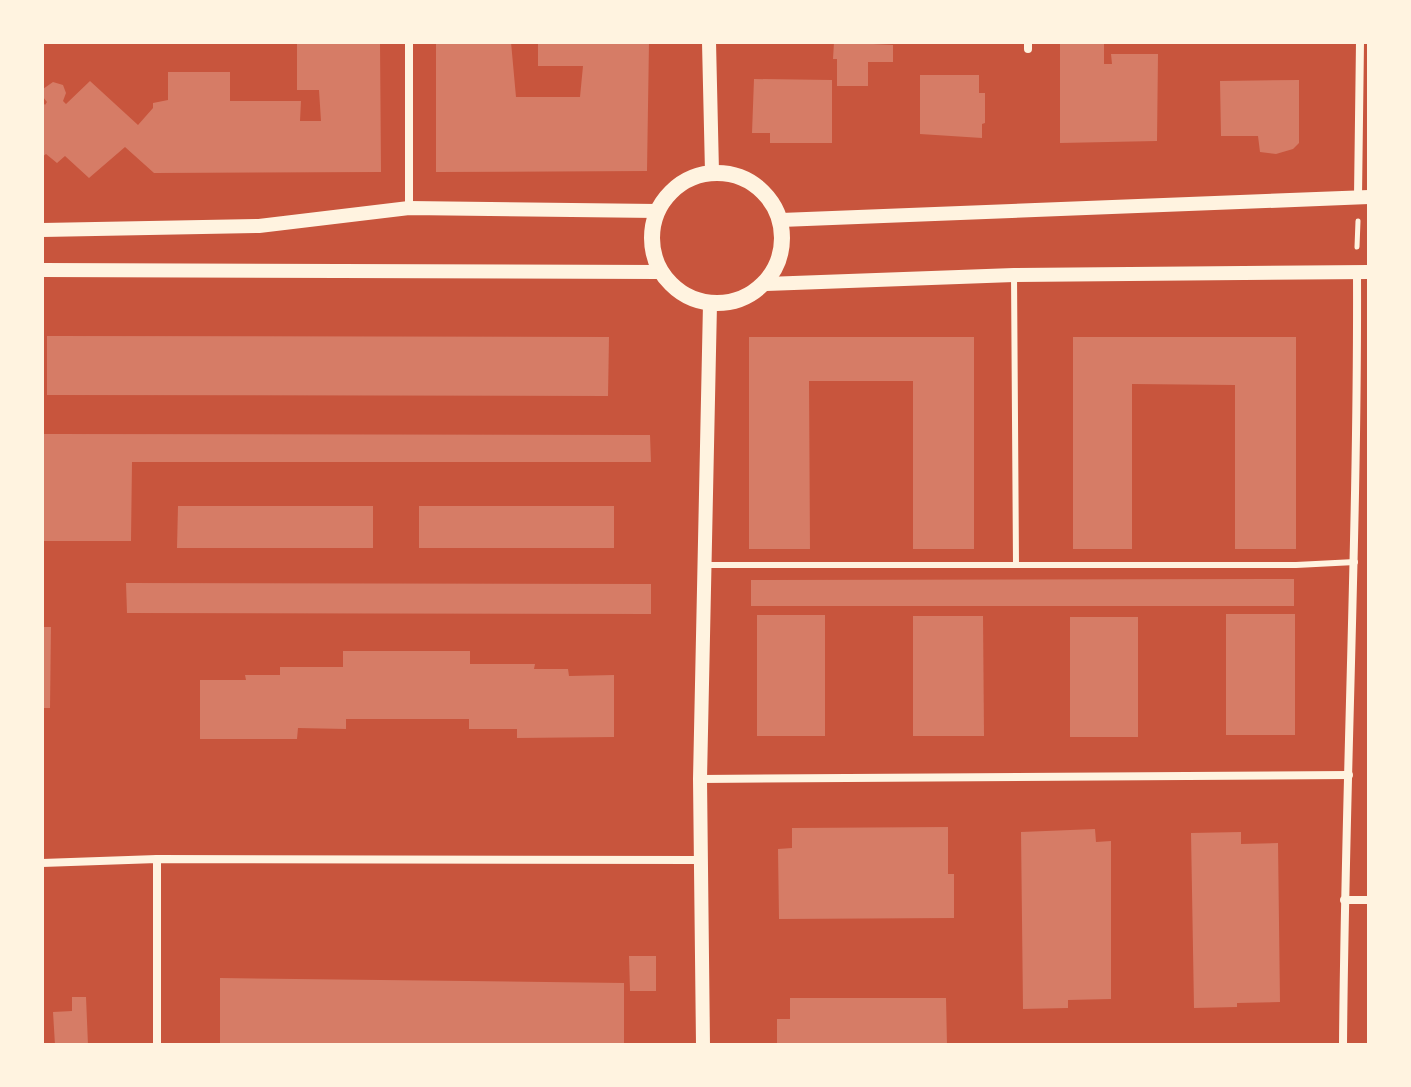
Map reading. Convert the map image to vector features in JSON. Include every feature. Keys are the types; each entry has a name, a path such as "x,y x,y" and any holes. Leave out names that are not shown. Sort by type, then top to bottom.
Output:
{"main road":[{"path":"712,172 742,177 767,194 781,220 782,254 766,284 740,301 710,304 681,293 660,272 653,252 652,232 657,211 668,194 684,182 712,172"}],"street":[{"path":"409,42 409,208"},
{"path":"709,42 712,172"},
{"path":"781,220 1364,196 1360,42"},
{"path":"42,230 259,226 409,208 657,211"},
{"path":"42,270 660,272"},
{"path":"766,284 1014,275 1363,272 1344,900 1343,1045"},
{"path":"703,1045 700,779 710,304"},
{"path":"700,779 1349,775"},
{"path":"42,863 157,859 700,860"},
{"path":"157,859 157,1045"},
{"path":"1344,900 1369,900"}],"lane":[{"path":"1014,275 1016,564"},
{"path":"705,565 1296,565 1355,562"}],"path":[{"path":"1363,272 1364,196"}],"building":[{"path":"297,42 380,42 381,172 154,173 125,147 89,178 65,156 57,163 46,154 42,157 42,101 45,105 47,102 43,89 53,82 63,85 66,93 63,101 66,104 90,81 138,125 153,108 153,103 168,100 168,72 230,72 230,101 301,101 300,121 321,121 319,90 297,90"},
{"path":"436,42 511,42 516,97 580,97 583,66 538,66 538,42 649,42 647,171 436,172"},
{"path":"834,42 893,45 893,62 868,62 868,86 837,86"},
{"path":"1060,42 1104,42 1104,64 1112,64 1111,54 1158,54 1157,141 1060,143"},
{"path":"920,75 979,75 979,93 985,93 982,138 920,134"},
{"path":"754,79 832,80 832,143 770,143 770,133 752,133"},
{"path":"1299,80 1299,143 1293,149 1276,154 1260,152 1258,136 1221,136 1220,81"},
{"path":"47,336 609,337 608,396 47,395"},
{"path":"749,337 974,337 974,549 913,549 913,381 809,381 810,549 749,549"},
{"path":"1073,337 1296,337 1296,549 1235,549 1235,385 1132,384 1132,549 1073,549"},
{"path":"42,434 650,435 651,462 132,462 131,541 42,541"},
{"path":"178,506 373,506 373,548 177,548"},
{"path":"419,506 614,506 614,548 419,548"},
{"path":"1294,579 1294,606 751,606 751,580"},
{"path":"126,583 651,584 651,614 127,613"},
{"path":"1226,614 1295,614 1295,735 1226,735"},
{"path":"757,615 825,615 825,736 757,736"},
{"path":"913,616 983,616 984,736 913,736"},
{"path":"1070,617 1138,617 1138,737 1070,737"},
{"path":"42,627 51,627 50,708 42,708"},
{"path":"343,651 470,651 470,664 535,664 534,669 568,669 569,676 614,675 614,737 517,738 517,729 469,729 469,719 346,719 346,729 298,728 297,739 200,739 200,680 246,680 245,675 280,675 280,667 343,667"},
{"path":"948,827 948,874 954,874 954,918 779,919 778,849 792,848 792,828"},
{"path":"1095,829 1096,842 1111,841 1111,999 1068,1000 1068,1008 1023,1009 1021,832"},
{"path":"1241,832 1241,844 1278,843 1280,1002 1194,1008 1191,833"},
{"path":"629,956 656,956 656,991 630,991"},
{"path":"220,978 624,983 624,1045 220,1045"},
{"path":"72,997 86,997 88,1045 55,1045 53,1012 72,1011"},
{"path":"790,998 946,998 947,1045 777,1045 777,1019 790,1019"}]}
